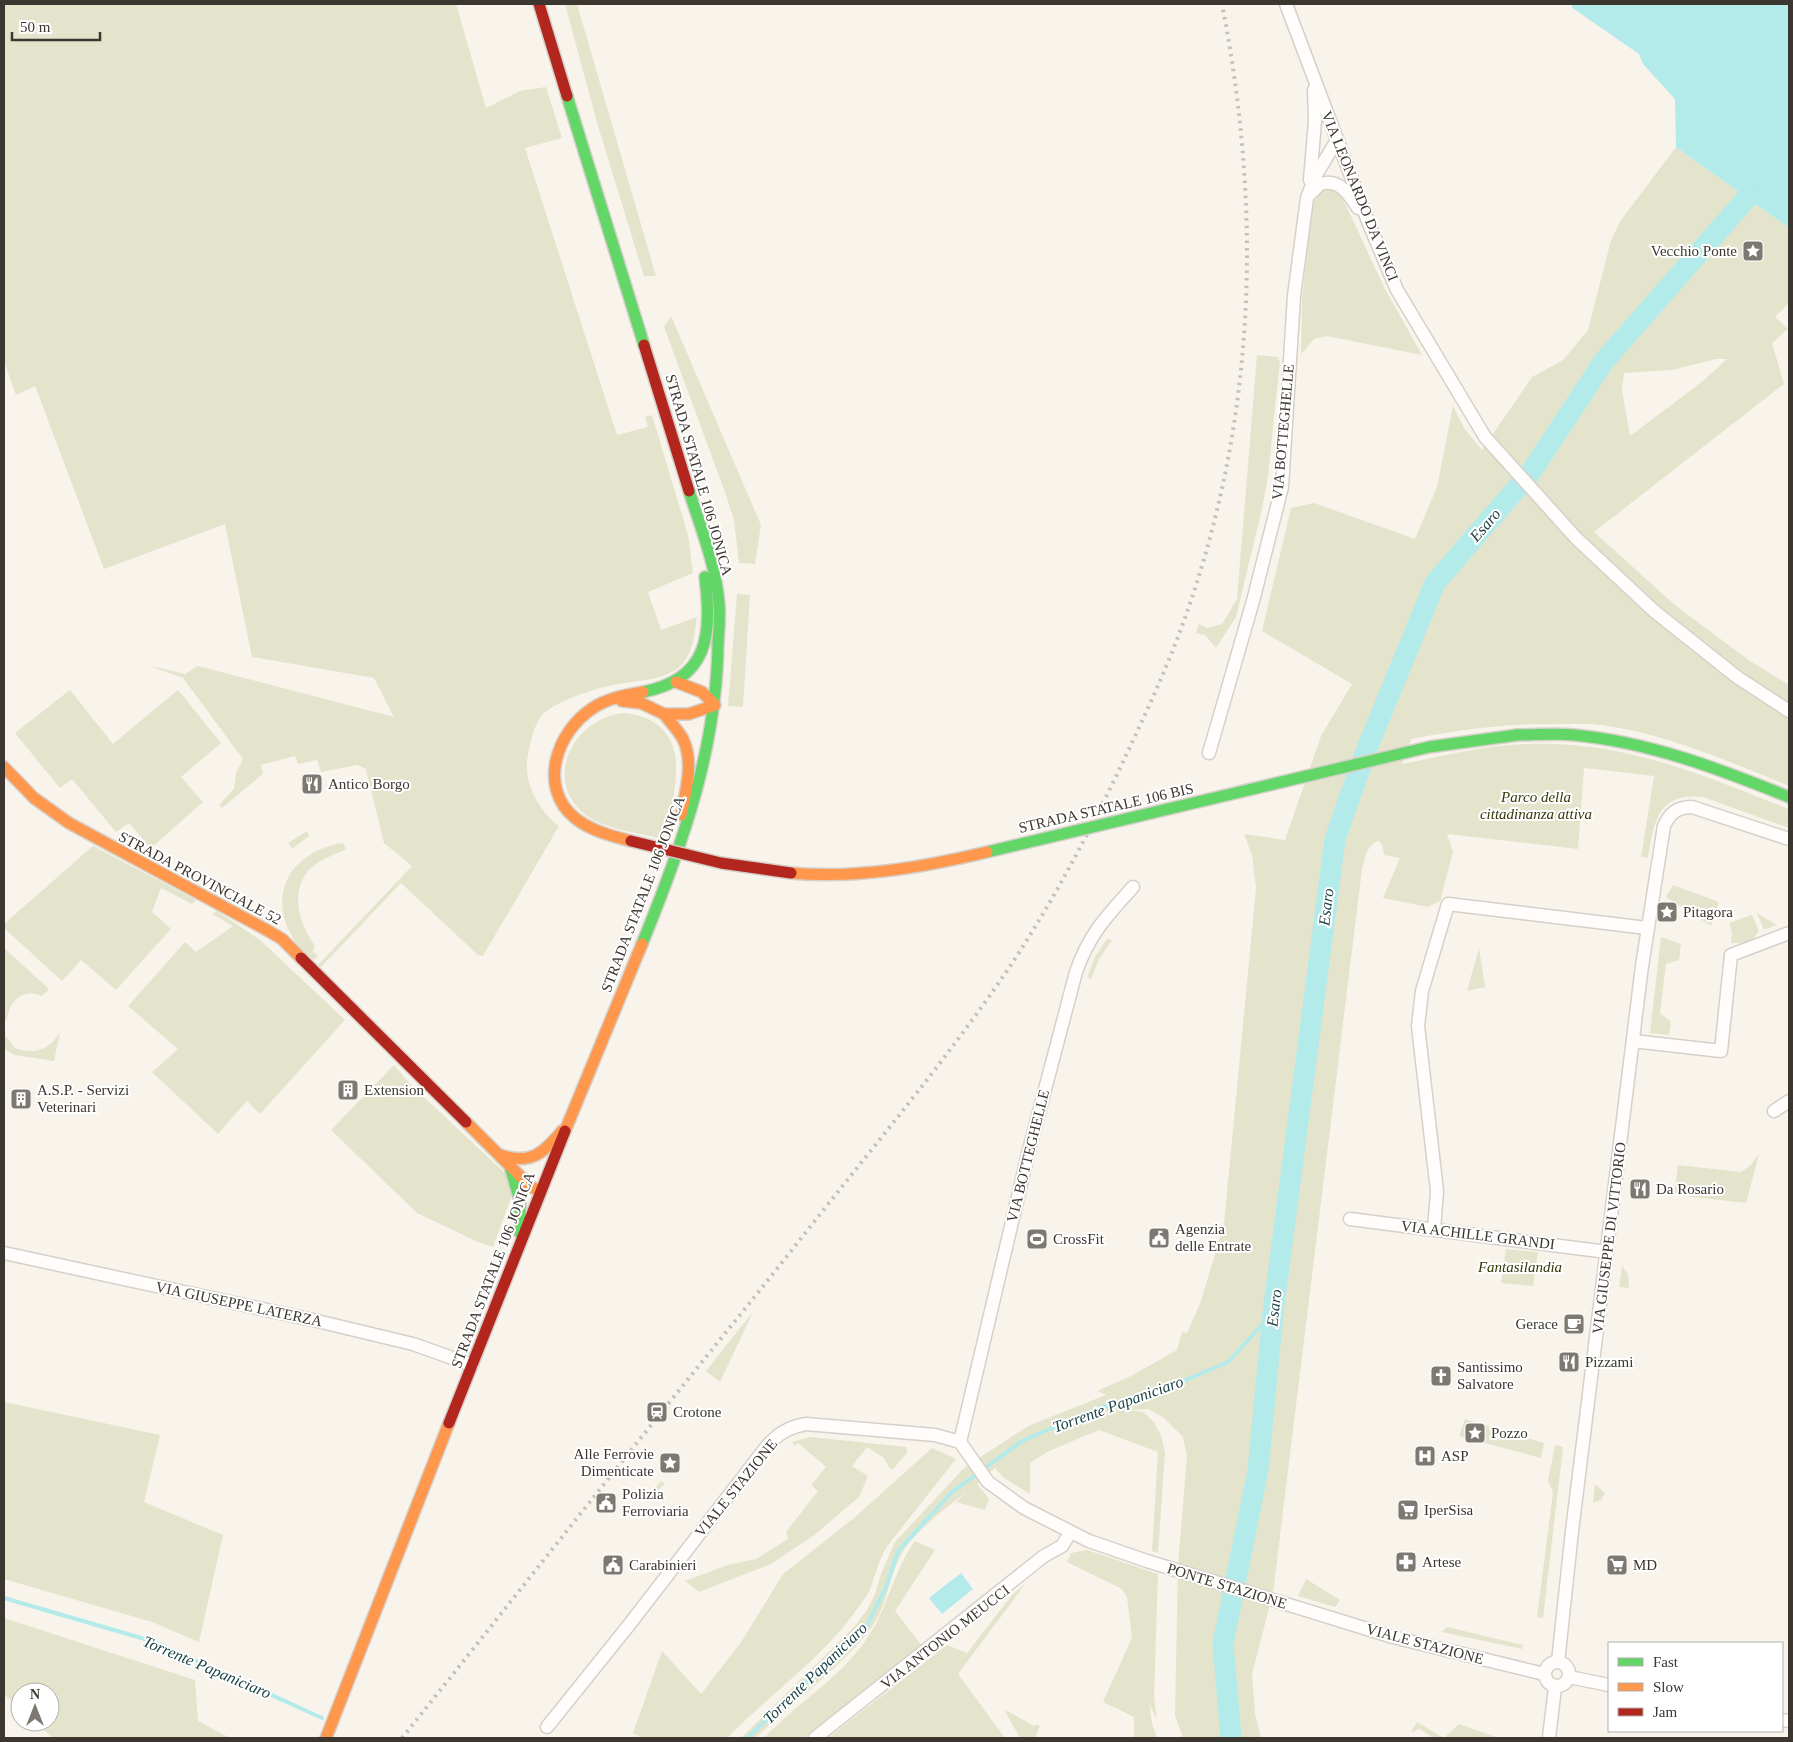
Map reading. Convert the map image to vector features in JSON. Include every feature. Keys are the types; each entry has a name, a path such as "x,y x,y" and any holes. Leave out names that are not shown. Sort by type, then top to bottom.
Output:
{"main road":[{"name":"STRADA STATALE 106 JONICA","path":"326,1738 520,1240 663,892 693,808 708,749 715,705 718,673 719,604 712,561 539,4"},
{"path":"676,682 691,670 703,647 708,625 708,597 698,518"},
{"path":"610,699 641,703 664,714 689,714 715,705 702,692 676,682"},
{"name":"STRADA STATALE 106 BIS","path":"676,682 646,693 610,699 581,715 555,753 554,768 559,797 572,816 591,830 719,862 776,872 862,874 899,870 960,858 1429,747 1517,735 1580,735 1670,752 1721,768 1789,797"},
{"path":"663,892 687,788 688,760 683,738 664,714"},
{"name":"STRADA PROVINCIALE 52","path":"4,767 47,810 92,838 247,918 282,939 500,1155"},
{"path":"500,1155 522,1161 535,1157 551,1145 570,1120"},
{"path":"500,1155 537,1174 542,1187"},
{"path":"500,1155 511,1170 519,1188 522,1218 520,1240"}],"street":[{"name":"VIA LEONARDO DA VINCI","path":"1286,4 1369,224 1398,290 1449,380 1485,437 1576,538 1654,611 1737,677 1789,711"},
{"path":"1307,198 1316,121 1310,68"},
{"name":"VIA BOTTEGHELLE","path":"1209,753 1253,601 1282,487 1294,296 1307,198 1316,175 1337,140"},
{"path":"1307,198 1320,184 1326,182 1340,185 1369,224"},
{"name":"VIA GIUSEPPE DI VITTORIO","path":"1558,1662 1572,1531 1647,928 1658,857 1668,816 1682,807 1692,807 1789,839"},
{"name":"VIA BOTTEGHELLE","path":"960,1442 1029,1150 1076,972 1084,948 1096,929 1133,887"},
{"path":"1434,1230 1436,1191 1418,1026 1422,992 1448,904 1647,928"},
{"path":"1633,1041 1721,1051 1732,955 1789,933"},
{"path":"1774,1111 1789,1101"},
{"name":"VIA ACHILLE GRANDI","path":"1350,1219 1607,1252"},
{"name":"VIA GIUSEPPE LATERZA","path":"4,1253 332,1324 414,1344 472,1365"},
{"name":"VIALE STAZIONE","path":"546,1727 629,1625 767,1446 780,1433 792,1426 806,1424 935,1435 960,1442"},
{"path":"960,1442 988,1482 1024,1508 1070,1533"},
{"name":"PONTE STAZIONE","path":"1070,1533 1147,1561 1307,1611"},
{"name":"VIA ANTONIO MEUCCI","path":"815,1738 1044,1556 1062,1546 1070,1533"},
{"name":"VIALE STAZIONE","path":"1307,1611 1437,1648 1544,1674"},
{"path":"1558,1662 1566,1666 1569,1677 1566,1683 1555,1687 1546,1681 1544,1674 1547,1666 1558,1662"},
{"path":"1569,1677 1608,1685"},
{"path":"1549,1738 1555,1687"}],"green space":[{"path":"4,4 456,4 486,108 520,91 546,87 562,138 525,148 617,435 648,427 645,417 652,415 688,535 693,573 648,592 661,630 697,617 692,647 685,660 674,671 654,678 589,691 560,703 540,717 530,744 527,772 532,790 540,806 552,821 559,826 483,956 478,955 401,883 321,967 318,965 412,866 384,843 366,769 357,765 321,772 317,760 298,764 295,756 261,765 263,774 222,808 219,805 234,789 236,773 243,759 183,678 147,665 185,674 198,666 394,717 374,678 252,657 225,524 104,569 35,386 16,395 4,361"},
{"path":"565,4 577,4 656,276 644,276 598,126"},
{"name":"Parco della cittadinanza attiva","path":"1676,147 1789,228 1789,303 1775,317 1788,329 1772,343 1784,384 1594,532 1676,606 1750,661 1789,685 1789,786 1720,758 1673,742 1626,729 1592,724 1505,726 1449,732 1411,739 1402,764 1497,746 1529,744 1598,748 1631,754 1663,763 1725,784 1789,809 1789,828 1703,797 1676,799 1660,812 1648,858 1641,857 1654,776 1584,768 1578,849 1447,834 1453,852 1440,901 1428,907 1383,898 1400,858 1384,855 1382,844 1378,841 1371,845 1362,869 1273,1593 1252,1674 1255,1714 1261,1738 1183,1738 1175,1715 1178,1565 1187,1456 1183,1437 1163,1417 1148,1409 1130,1410 1143,1412 1153,1421 1161,1435 1165,1453 1158,1553 1152,1551 1158,1452 1099,1430 1049,1451 1030,1463 1030,1494 1004,1478 995,1468 977,1484 989,1499 985,1510 956,1502 967,1492 928,1523 903,1551 876,1620 845,1658 756,1738 741,1738 853,1628 867,1610 875,1594 881,1574 895,1542 964,1468 1028,1426 1106,1395 1097,1391 1131,1376 1177,1350 1182,1332 1187,1333 1201,1301 1224,1224 1256,888 1252,855 1244,834 1285,840 1321,736 1352,684 1262,631 1291,508 1314,503 1415,539 1437,487 1453,406 1464,428 1482,450 1532,377 1563,360 1588,330 1611,240 1621,220","holes":["1716,359 1727,359 1703,381 1630,436 1622,390 1624,373 1672,370"]},
{"path":"1332,187 1341,195 1385,289 1422,355 1327,336 1314,339 1301,354 1302,300 1312,205 1323,188"},
{"path":"671,316 761,525 755,564 739,563 734,520 664,327"},
{"path":"1257,355 1278,357 1278,361 1280,360 1268,477 1236,617 1216,648 1205,635 1196,633 1199,624 1207,628 1222,624 1237,599"},
{"path":"737,594 750,595 743,707 728,706"},
{"path":"70,690 113,744 178,690 221,743 181,777 203,802 151,848 129,823 116,832 72,779 60,788 15,733"},
{"path":"625,713 648,719 663,730 672,744 676,761 676,780 663,839 598,822 580,810 569,795 565,779 566,763 571,748 593,724 608,716"},
{"path":"307,831 309,836 292,849 288,843"},
{"path":"343,843 346,849 313,866 299,888 298,898 301,919 315,946 313,952 318,955 314,960 297,944 286,924 283,892 288,878 297,865 309,855"},
{"path":"93,846 196,900 192,904 161,888 152,912 171,929 116,990 81,960 62,981 4,928 4,924"},
{"path":"1673,885 1719,902 1711,926 1666,897"},
{"path":"217,911 260,940 345,1020 260,1114 247,1101 218,1134 152,1072 178,1049 128,1006 185,942 196,952 233,926 212,914"},
{"path":"1757,913 1777,925 1764,930"},
{"path":"1752,915 1759,931 1750,943 1731,943 1732,932 1729,923"},
{"path":"1661,937 1681,944 1679,960 1666,964 1660,1013 1671,1022 1669,1035 1650,1033"},
{"path":"1107,939 1112,940 1099,959 1091,979 1087,977 1095,957"},
{"path":"4,948 49,989 42,996 29,994 18,998 8,1013 7,1020 4,1020"},
{"path":"1479,948 1485,987 1467,991"},
{"path":"60,1032 54,1061 14,1055 4,1049 4,1034 15,1048 35,1051 46,1047"},
{"path":"394,1065 412,1086 505,1173 512,1195 493,1247 478,1242 417,1213 331,1130"},
{"path":"1759,1154 1746,1203 1674,1195 1678,1165 1741,1172 1751,1165"},
{"name":"Fantasilandia","path":"1506,1249 1538,1252 1533,1286 1501,1283"},
{"path":"1622,1266 1628,1274 1629,1288 1619,1287"},
{"path":"753,1312 720,1382 706,1371"},
{"path":"4,1402 160,1435 144,1502 223,1535 199,1642 152,1622 4,1579"},
{"path":"1465,1419 1544,1443 1541,1458 1459,1436"},
{"path":"811,1437 906,1447 907,1453 893,1469 890,1469 884,1458 867,1447 852,1466 868,1476 859,1497 813,1536 771,1564 699,1592 685,1581 728,1565 756,1559 788,1539 786,1532 818,1491 811,1485 826,1467 798,1443 795,1446 791,1442"},
{"path":"1555,1445 1563,1447 1543,1618 1537,1617 1553,1492 1548,1481"},
{"path":"932,1448 956,1459 888,1545 867,1594 852,1616 824,1648 727,1738 642,1738 633,1733 662,1651 701,1694 742,1641 783,1574 854,1518"},
{"path":"661,1481 665,1483 653,1497 644,1501"},
{"path":"1595,1484 1605,1493 1601,1500 1593,1503"},
{"path":"915,1541 935,1550 895,1611 922,1646 805,1738 764,1738 843,1667 866,1640 880,1616 901,1565"},
{"path":"1087,1550 1158,1574 1154,1697 1157,1720 1149,1703 1152,1723 1157,1738 1134,1738 1134,1717 1103,1702 1132,1638 1127,1597 1122,1589 1067,1562 1071,1553"},
{"path":"1306,1579 1340,1600 1335,1607 1298,1596"},
{"path":"1026,1583 958,1674 1005,1738 828,1738 947,1645 967,1653 1012,1595"},
{"path":"4,1618 195,1680 198,1721 230,1738 53,1738 46,1732 60,1732 60,1682 10,1682 10,1700 4,1694"},
{"path":"1447,1627 1523,1645 1522,1649 1442,1632"},
{"path":"1004,1709 1034,1726 1036,1724 1040,1726 1035,1738 1020,1738"},
{"path":"1417,1722 1444,1738 1433,1738 1420,1729 1411,1732"},
{"path":"1459,1724 1499,1738 1444,1738"}],"water":[{"path":"1573,4 1789,4 1789,228 1676,147 1675,99 1643,64 1639,54 1571,7"},
{"path":"961,1573 973,1589 942,1614 929,1598"}],"waterway":[{"name":"Esaro","path":"1231,1738 1223,1644 1258,1470 1273,1313 1335,839 1366,751 1435,583 1531,472 1604,361 1747,198"},
{"name":"Torrente Papaniciaro","path":"747,1738 867,1625 886,1587 898,1551 952,1492 1022,1441 1099,1408 1174,1385 1228,1362 1273,1313"},
{"name":"Torrente Papaniciaro","path":"4,1598 155,1642 322,1718"}],"railway":[{"path":"402,1738 898,1117 962,1033 1012,964 1046,908 1078,852 1122,764 1154,696 1175,644 1207,550 1225,473 1238,396 1245,318 1247,240 1243,161 1235,83 1222,4"}],"traffic: fast":[{"path":"567,96 644,345"},
{"path":"642,944 671,871 695,796 704,759 716,682 719,604 715,576 689,491"},
{"path":"643,692 665,686 682,677 693,665 701,651 706,635 708,618 705,577"},
{"path":"1517,735 1567,734 1657,750 1737,776 1789,797"},
{"path":"987,852 1429,747 1517,735"},
{"path":"511,1170 520,1201 520,1233"}],"traffic: slow":[{"path":"622,701 641,703 664,714 689,714 715,705 702,692 676,682"},
{"path":"631,841 595,830 575,818 563,805 557,791 555,776 556,760 561,745 580,718 593,708 611,699 643,692"},
{"path":"664,714 683,739 688,757 688,777 681,815"},
{"path":"4,767 34,798 69,823 265,929 282,939 301,958"},
{"path":"791,873 865,873 915,867 987,852"},
{"path":"565,1131 642,944"},
{"path":"466,1122 531,1187 540,1191"},
{"path":"500,1155 510,1158 528,1158 549,1146 562,1131"},
{"path":"326,1738 449,1423"}],"traffic: jam":[{"path":"539,4 567,96"},
{"path":"644,345 689,491"},
{"path":"631,841 721,863 791,873"},
{"path":"301,958 466,1122"},
{"path":"449,1423 565,1131"}],"place":[{"name":"Vecchio Ponte","path":"1753,251"},
{"name":"Antico Borgo","path":"312,784"},
{"name":"Pitagora","path":"1667,912"},
{"name":"Extension","path":"348,1090"},
{"name":"A.S.P. - Servizi Veterinari","path":"21,1099"},
{"name":"Da Rosario","path":"1640,1189"},
{"name":"Agenzia delle Entrate","path":"1159,1238"},
{"name":"CrossFit","path":"1037,1239"},
{"name":"Gerace","path":"1574,1324"},
{"name":"Pizzami","path":"1569,1362"},
{"name":"Santissimo Salvatore","path":"1441,1376"},
{"name":"Crotone","path":"657,1412"},
{"name":"Pozzo","path":"1475,1433"},
{"name":"ASP","path":"1425,1456"},
{"name":"Alle Ferrovie Dimenticate","path":"670,1463"},
{"name":"Polizia Ferroviaria","path":"606,1503"},
{"name":"IperSisa","path":"1408,1510"},
{"name":"Artese","path":"1406,1562"},
{"name":"Carabinieri","path":"613,1565"},
{"name":"MD","path":"1617,1565"}]}
